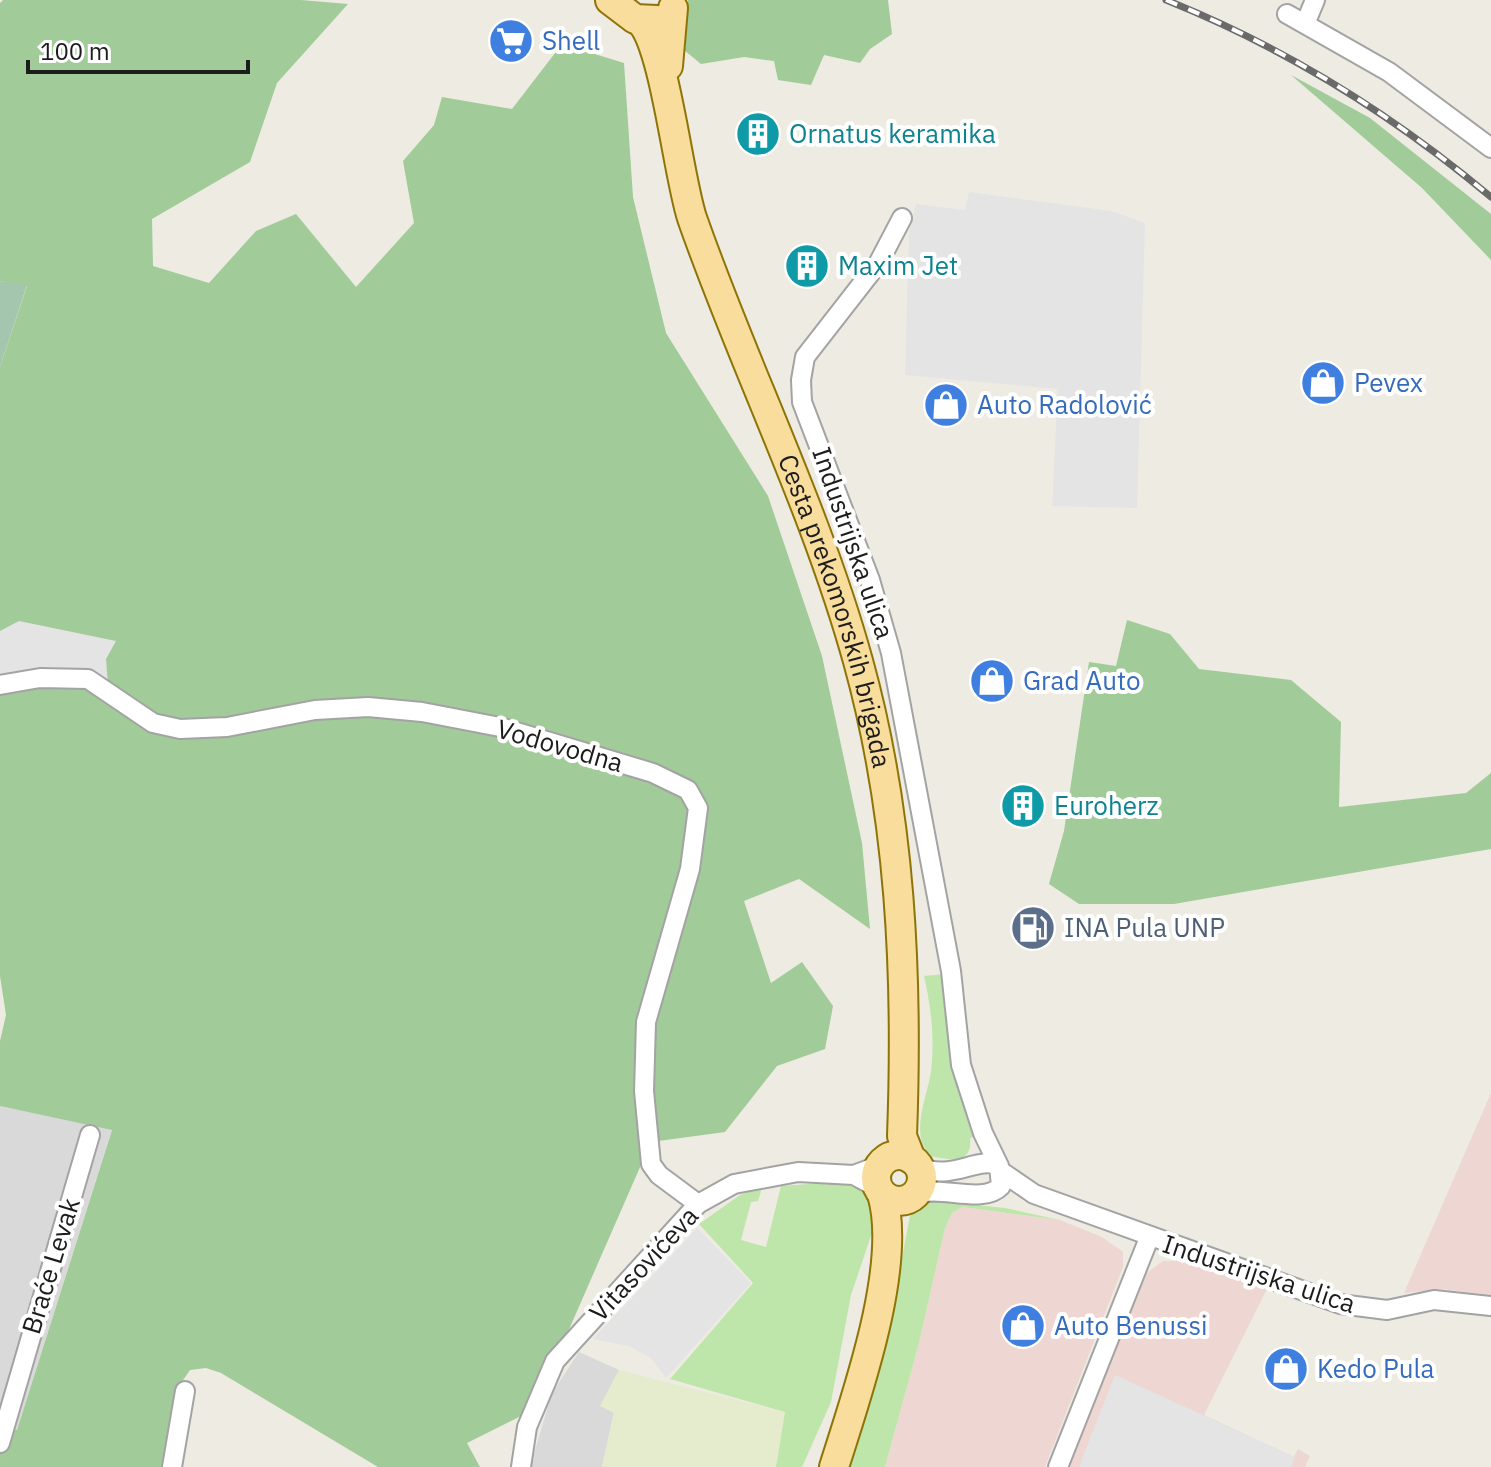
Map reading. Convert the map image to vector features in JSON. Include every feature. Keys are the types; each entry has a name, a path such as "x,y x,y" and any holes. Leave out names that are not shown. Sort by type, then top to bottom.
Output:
{"main road":[{"path":"624,7 657,21 674,4"},
{"name":"Cesta prekomorskih brigada","path":"668,106 668,39 674,4"},
{"name":"Cesta prekomorskih brigada","path":"624,7 653,41 678,166 693,219 790,463 858,660 880,756 895,856 905,976 894,1173 885,1262 868,1350 834,1467"}],"street":[{"path":"1305,24 1315,0"},
{"path":"1287,14 1389,72 1491,148"},
{"name":"Industrijska ulica","path":"902,218 879,262 805,357 802,402 870,580 891,653 951,971 961,1065 983,1133 1000,1169 1034,1194 1149,1238 1340,1304 1387,1310 1434,1300 1491,1306"},
{"name":"Vodovodna","path":"0,685 40,678 88,679 153,723 180,729 227,727 315,710 368,707 422,712 500,727 653,773 688,790 698,808 695,837 682,906 646,1022 644,1091 651,1164 659,1175 698,1204"},
{"name":"Industrijska ulica","path":"980,1164 985,1145 983,1133"},
{"name":"Braće Levak","path":"0,1443 90,1135"},
{"path":"894,1173 953,1172 980,1164 1000,1169 1001,1186 991,1193"},
{"name":"Industrijska ulica","path":"894,1173 938,1189 1034,1194"},
{"name":"Vitasovićeva","path":"521,1467 527,1427 555,1361 698,1204 734,1184 774,1174 894,1173"},
{"path":"1058,1467 1149,1238"},
{"path":"172,1467 185,1391"}],"shaded area":[{"path":"969,192 1111,211 1145,223 1137,508 1052,506 1058,389 905,375 909,234 916,204 965,210"},
{"path":"19,621 116,641 106,659 108,685 0,680 0,631"},
{"path":"1491,1093 1491,1296 1442,1289 1404,1293"},
{"path":"0,1106 112,1129 17,1430 0,1426"},
{"path":"961,1207 1060,1220 1102,1237 1123,1252 1123,1267 1045,1467 885,1467 919,1343 945,1228 952,1213"},
{"path":"697,1228 751,1283 666,1378 651,1358 629,1346 593,1339"},
{"path":"1163,1261 1179,1261 1267,1289 1204,1415 1294,1457 1298,1449 1310,1456 1305,1467 1068,1467 1127,1315 1147,1273"},
{"path":"579,1352 619,1370 601,1406 614,1412 602,1467 530,1467 552,1393"},
{"path":"1115,1375 1295,1457 1291,1467 1079,1467"}],"green space":[{"path":"3,0 301,0 348,4 277,83 250,162 152,219 153,266 209,283 256,231 296,214 356,287 414,223 403,161 434,125 442,97 512,109 562,44 624,63 633,197 666,333 768,496 822,656 862,843 870,929 799,879 744,901 771,983 802,962 833,1006 825,1049 777,1066 725,1132 651,1142 567,1334 548,1356 523,1415 467,1443 480,1467 378,1467 221,1373 206,1368 190,1370 181,1383 167,1467 0,1467 0,1426 17,1430 112,1130 0,1106 0,1041 6,1015 0,976 0,367 27,286 0,281 0,3"},
{"path":"688,0 888,0 892,34 870,49 860,63 824,55 811,85 778,80 774,61 744,57 701,64 684,50"},
{"path":"1291,75 1370,118 1491,214 1491,260 1422,188"},
{"path":"0,281 27,285 0,367"},
{"path":"1127,620 1170,634 1199,669 1291,680 1341,722 1339,807 1466,793 1491,773 1491,849 1174,904 1079,904 1049,884 1064,831 1089,662 1116,666"},
{"path":"945,974 958,1086 975,1136 970,1138 968,1153 959,1159 931,1156 924,1147 920,1126 933,1047 924,976"},
{"path":"823,1183 863,1186 872,1194 874,1227 851,1295 831,1402 802,1467 776,1467 785,1412 670,1379 753,1283 699,1224 740,1195 762,1188 758,1201 751,1202 741,1240 766,1247 781,1186"},
{"path":"928,1200 1005,1208 1060,1220 962,1207 952,1213 945,1228 919,1343 885,1467 847,1467 895,1295 911,1210"},
{"path":"619,1370 785,1412 776,1467 602,1467 614,1413 600,1406"}],"railway":[{"path":"1166,0 1253,39 1336,85 1415,138 1491,197"}],"place":[{"name":"Shell","path":"511,41"},
{"name":"Ornatus keramika","path":"758,134"},
{"name":"Maxim Jet","path":"807,266"},
{"name":"Pevex","path":"1323,383"},
{"name":"Auto Radolović","path":"946,405"},
{"name":"Grad Auto","path":"992,681"},
{"name":"Euroherz","path":"1023,806"},
{"name":"INA Pula UNP","path":"1033,928"},
{"name":"Auto Benussi","path":"1023,1326"},
{"name":"Kedo Pula","path":"1286,1369"}]}
